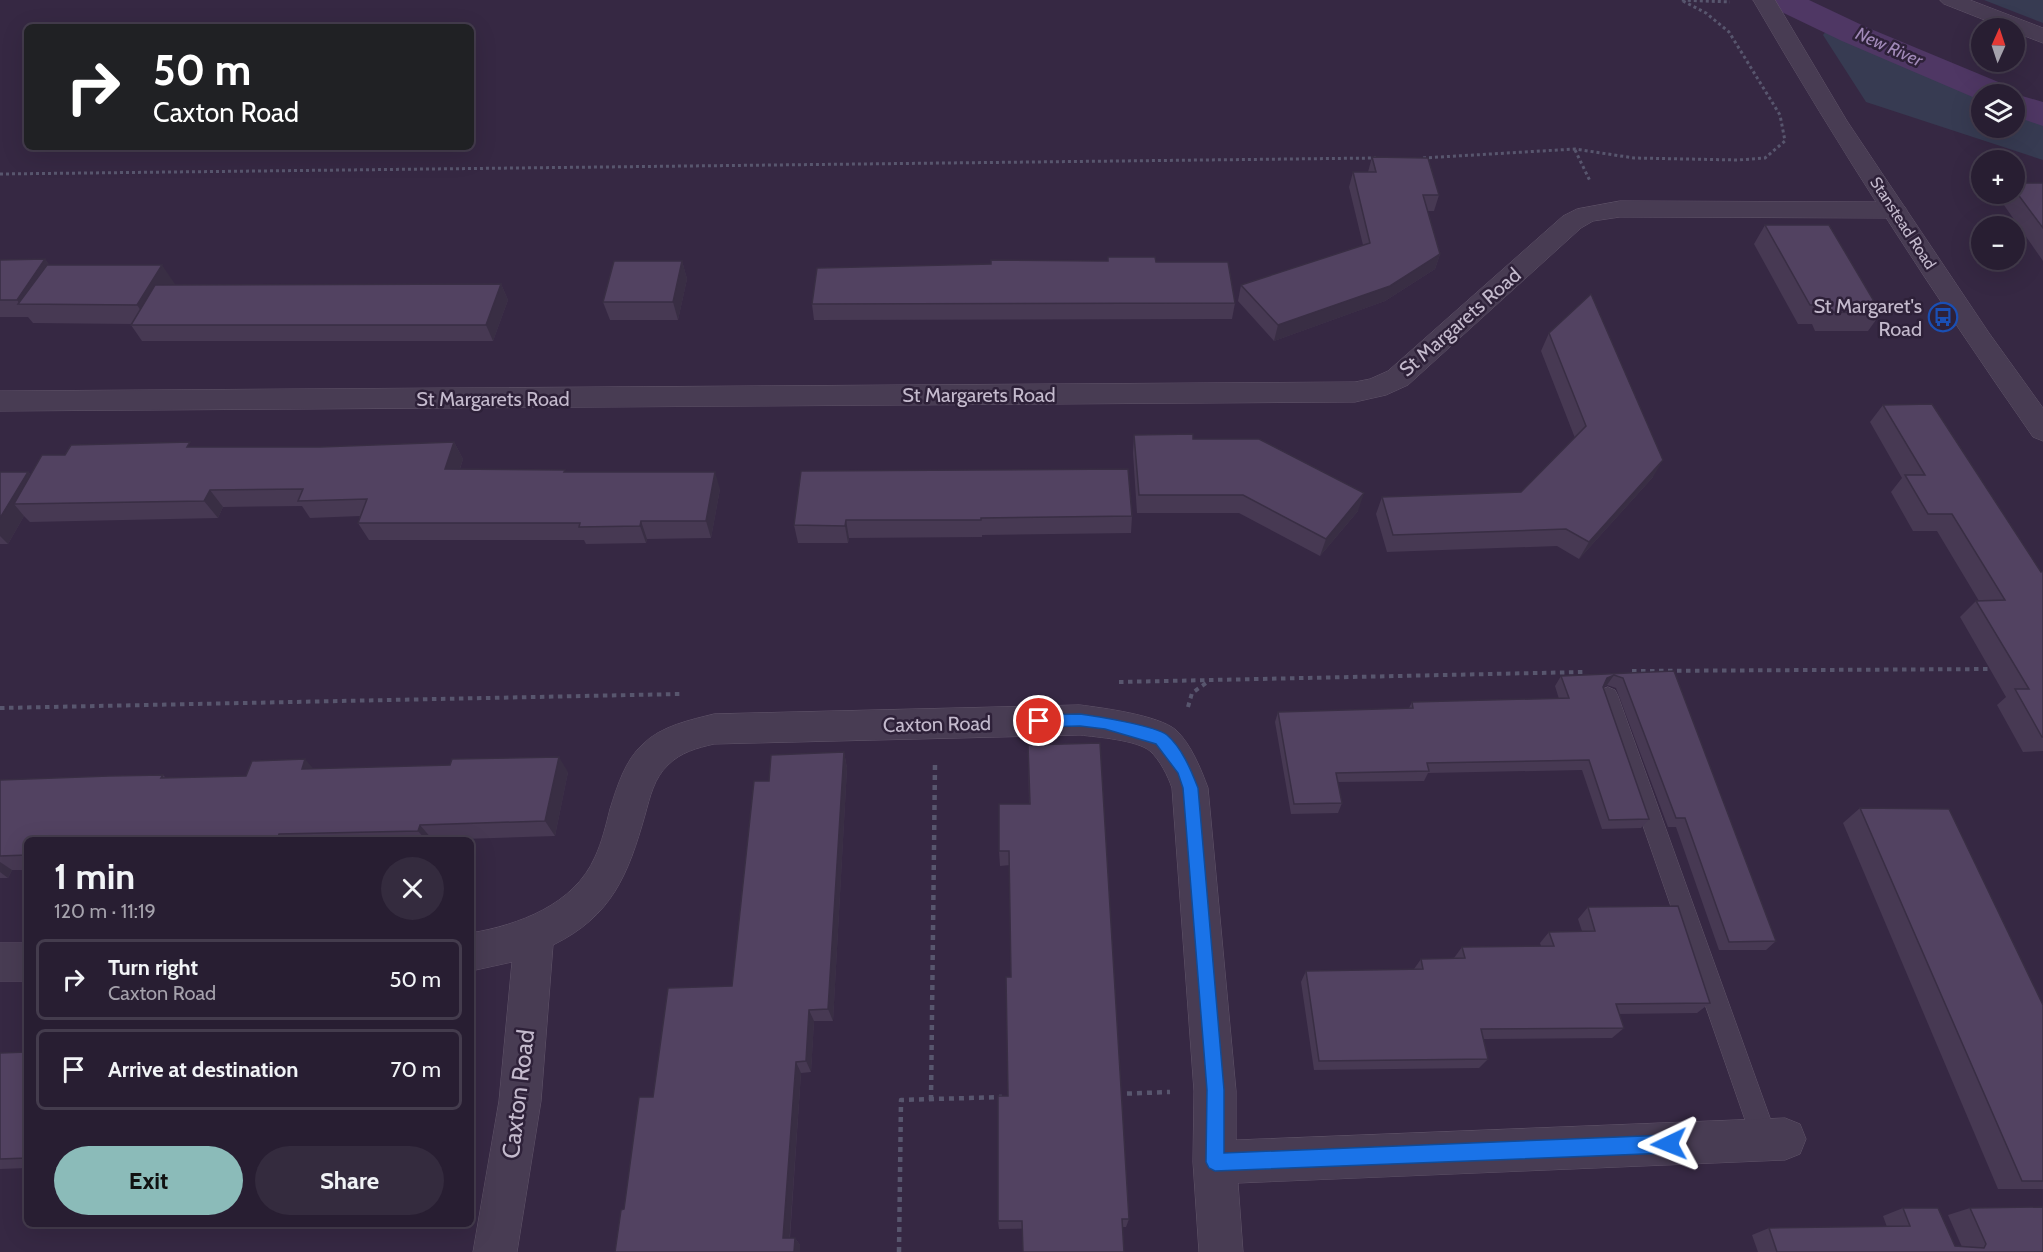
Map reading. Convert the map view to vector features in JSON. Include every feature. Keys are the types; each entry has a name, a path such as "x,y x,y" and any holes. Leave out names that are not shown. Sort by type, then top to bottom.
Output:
{"street":[{"path":"1951,0 2043,36"},
{"name":"Stanstead Road","path":"1767,6 1835,121 1979,340 2043,430"},
{"name":"St Margarets Road","path":"0,401 1355,392 1376,388 1398,378 1572,222 1586,214 1620,209 1894,210"},
{"name":"Caxton Road","path":"474,952 500,948 534,935 564,919 591,893 610,867 637,778 648,760 668,743 690,734 714,729 1080,720 1105,723 1161,739 1184,770 1190,788 1215,1090 1215,1162 1221,1252"},
{"name":"Caxton Road","path":"495,1252 520,1101 534,935"},
{"path":"0,962 24,962"},
{"path":"1215,1162 1775,1140"}],"lane":[{"path":"1608,696 1775,1140"}],"path":[{"path":"1417,158 1575,149 1658,160 1765,158 1785,141 1780,115 1729,32 1706,13 1681,0 1726,1 1767,6"},
{"path":"0,174 1381,158"},
{"path":"1115,682 1210,680"},
{"path":"0,708 687,694"},
{"path":"931,1100 935,724"},
{"path":"1109,1094 1215,1090"},
{"path":"899,1252 901,1100 1014,1097"}],"shaded area":[{"path":"1984,0 2043,0 2043,23"},
{"path":"1827,30 1971,93 1971,136 1866,102 1823,35"},
{"path":"2025,115 2043,123 2043,160 2025,154 2025,150 2012,150 1976,138 2025,138"}],"building":[{"path":"1372,157 1428,158 1439,195 1423,195 1440,254 1390,286 1278,325 1241,285 1370,243 1353,172 1376,172"},
{"path":"2025,183 2043,183 2043,228 2025,204"},
{"path":"1765,225 1829,225 1881,313 1827,312 1824,305 1810,305"},
{"path":"1108,257 1155,257 1156,262 1228,262 1235,303 812,304 817,268 991,264 991,260 1108,261"},
{"path":"45,259 17,300 0,300 0,260"},
{"path":"614,261 682,261 673,302 603,302"},
{"path":"47,265 162,265 137,305 18,304"},
{"path":"501,284 486,325 131,325 155,285"},
{"path":"1591,294 1663,460 1589,542 1566,529 1393,535 1382,497 1521,492 1586,426 1549,333"},
{"path":"1932,404 2041,572 2043,571 2043,737 2015,689 2029,689 1976,601 2005,600 1952,514 1928,514 1905,475 1925,475 1883,405"},
{"path":"1193,434 1193,439 1259,439 1364,493 1326,539 1243,495 1139,495 1134,435"},
{"path":"190,442 187,447 320,447 454,442 445,469 715,472 706,521 641,521 640,526 579,527 580,523 358,523 367,499 298,501 303,489 210,490 204,501 14,504 42,455 65,455 71,445"},
{"path":"1128,469 1132,516 981,518 981,520 846,520 845,526 794,525 801,471"},
{"path":"0,472 28,472 0,518"},
{"path":"1674,671 1776,941 1729,942 1685,818 1676,818 1623,678 1614,675 1607,678 1603,687 1649,819 1609,820 1589,760 1427,763 1429,771 1336,773 1342,803 1294,804 1278,712 1413,708 1412,702 1569,698 1561,676"},
{"path":"1100,743 1129,1219 1122,1219 1124,1252 1023,1252 1022,1221 998,1221 998,1096 1008,1096 1006,977 1011,977 1009,851 999,851 999,804 1030,804 1028,745"},
{"path":"844,752 828,1009 809,1010 806,1061 796,1062 783,1238 795,1238 794,1252 615,1252 621,1210 624,1209 639,1097 653,1097 668,988 732,986 754,781 769,781 771,755"},
{"path":"559,757 545,821 420,825 418,831 279,834 278,837 24,837 24,855 0,856 0,780 163,775 161,778 246,776 252,761 305,759 302,769 450,765 452,759"},
{"path":"1860,808 1949,809 2043,1005 2043,1181 2022,1181"},
{"path":"1678,906 1710,1003 1616,1004 1624,1028 1481,1029 1488,1059 1319,1061 1306,971 1423,969 1421,959 1465,958 1462,947 1554,946 1549,932 1595,931 1588,907"},
{"path":"24,1052 24,1158 0,1159 0,1053"},
{"path":"2043,1207 2043,1252 1777,1252 1769,1228 1910,1226 1903,1208 1938,1208 1955,1246 1984,1248 1986,1244 1970,1208"}],"waterway":[{"name":"New River","path":"1783,0 1854,34 1972,84"},
{"name":"New River","path":"2025,108 2043,115"}],"place":[{"name":"St Margaret's Road","path":"1943,317"}],"route":[{"path":"1039,721 1080,720 1105,723 1161,739 1184,770 1190,788 1215,1090 1215,1162 1669,1144"}]}
